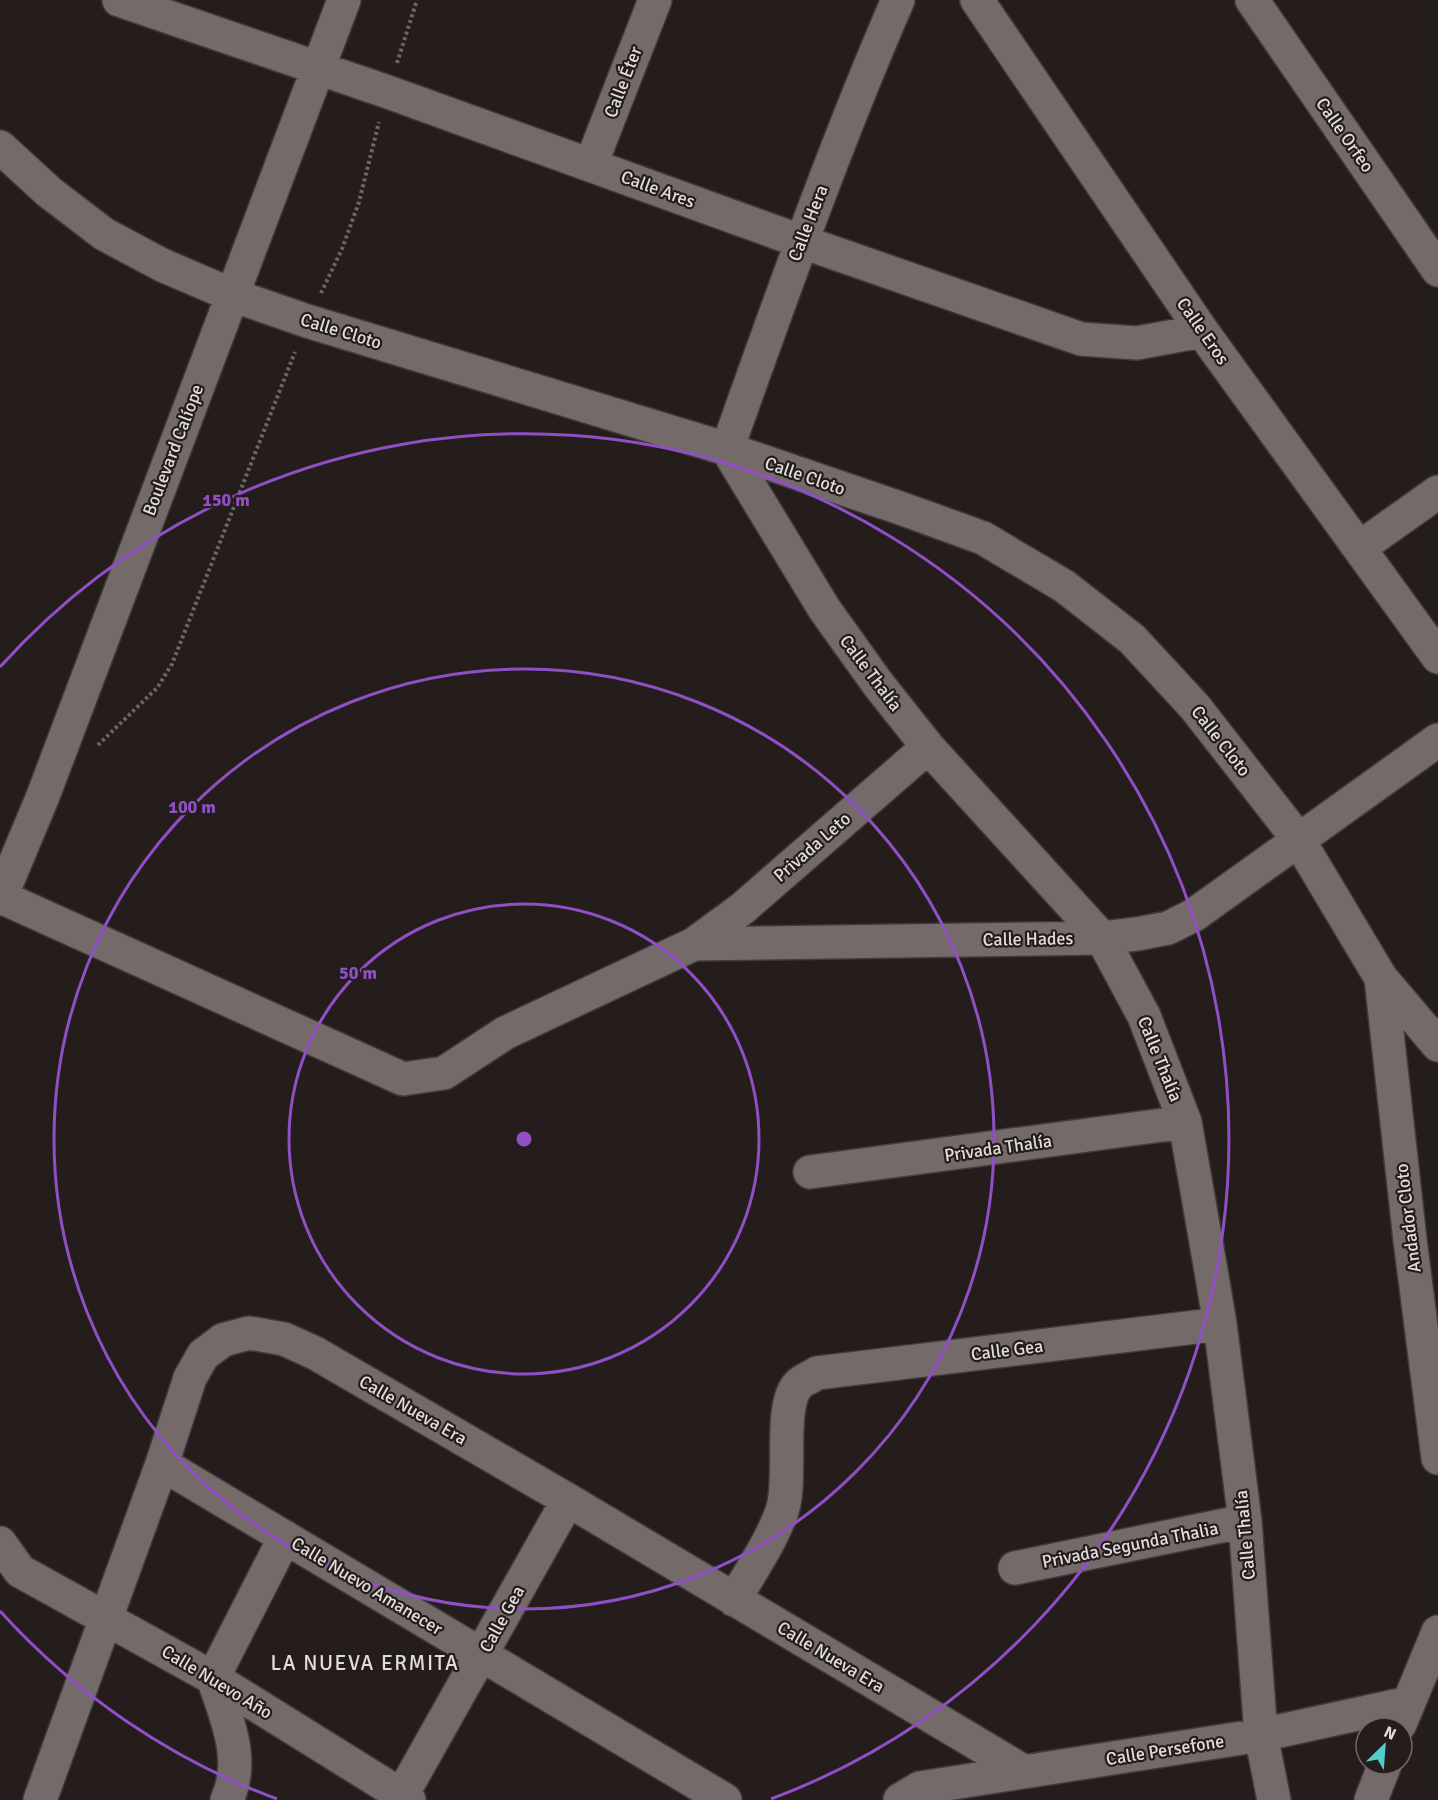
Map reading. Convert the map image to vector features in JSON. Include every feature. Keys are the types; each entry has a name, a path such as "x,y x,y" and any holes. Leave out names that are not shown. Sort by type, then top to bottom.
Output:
{"street":[{"name":"Calle Ares","path":"119,0 388,92 800,241 1081,339 1137,343 1202,331"},
{"name":"Boulevard Calíope","path":"1,898 12,835 232,295 344,0"},
{"name":"Calle Éter","path":"591,164 655,0"},
{"name":"Calle Hera","path":"727,449 800,241 898,0"},
{"name":"Calle Eros","path":"977,0 1202,331 1438,657"},
{"name":"Calle Orfeo","path":"1252,0 1438,270"},
{"name":"Calle Cloto","path":"0,147 49,192 105,234 162,265 232,295 307,321 727,449 984,538 1064,586 1132,639 1195,707 1298,839 1381,978 1438,1045"},
{"name":"Calle Thalía","path":"727,449 825,610 878,684 928,747 1102,938 1144,1016 1185,1122 1220,1324 1245,1521 1261,1735 1274,1800"},
{"path":"1359,548 1438,492"},
{"name":"Calle Hades","path":"1,898 403,1079 444,1073 505,1033 694,944 1102,938 1168,928 1194,915 1438,740"},
{"name":"Privada Leto","path":"694,944 743,908 928,747"},
{"name":"Andador Cloto","path":"1381,978 1410,1240 1438,1458"},
{"name":"Privada Thalía","path":"810,1172 1185,1122"},
{"name":"Calle Gea","path":"734,1600 770,1539 783,1510 787,1481 790,1401 798,1385 817,1373 1220,1324"},
{"name":"Calle Nueva Era","path":"46,1798 106,1617 162,1464 190,1378 203,1355 223,1340 249,1333 284,1339 315,1353 568,1500 1023,1771"},
{"name":"Calle Nuevo Amanecer","path":"162,1464 725,1800"},
{"name":"Calle Gea","path":"403,1798 568,1500"},
{"name":"Privada Segunda Thalia","path":"1015,1568 1245,1521"},
{"path":"226,1800 236,1765 232,1734 213,1678 285,1537"},
{"name":"Calle Nuevo Año","path":"0,1543 10,1573 106,1617 213,1678 403,1798"},
{"name":"Calle Persefone","path":"1403,1716 1438,1632"},
{"name":"Calle Persefone","path":"917,1796 1023,1771 1354,1723"},
{"path":"1371,1800 1380,1776"}],"path":[{"path":"91,751 157,688 172,664 307,321 342,249 359,202 388,92 417,0"}],"district":[{"name":"LA NUEVA ERMITA","path":"365,1663"}]}
